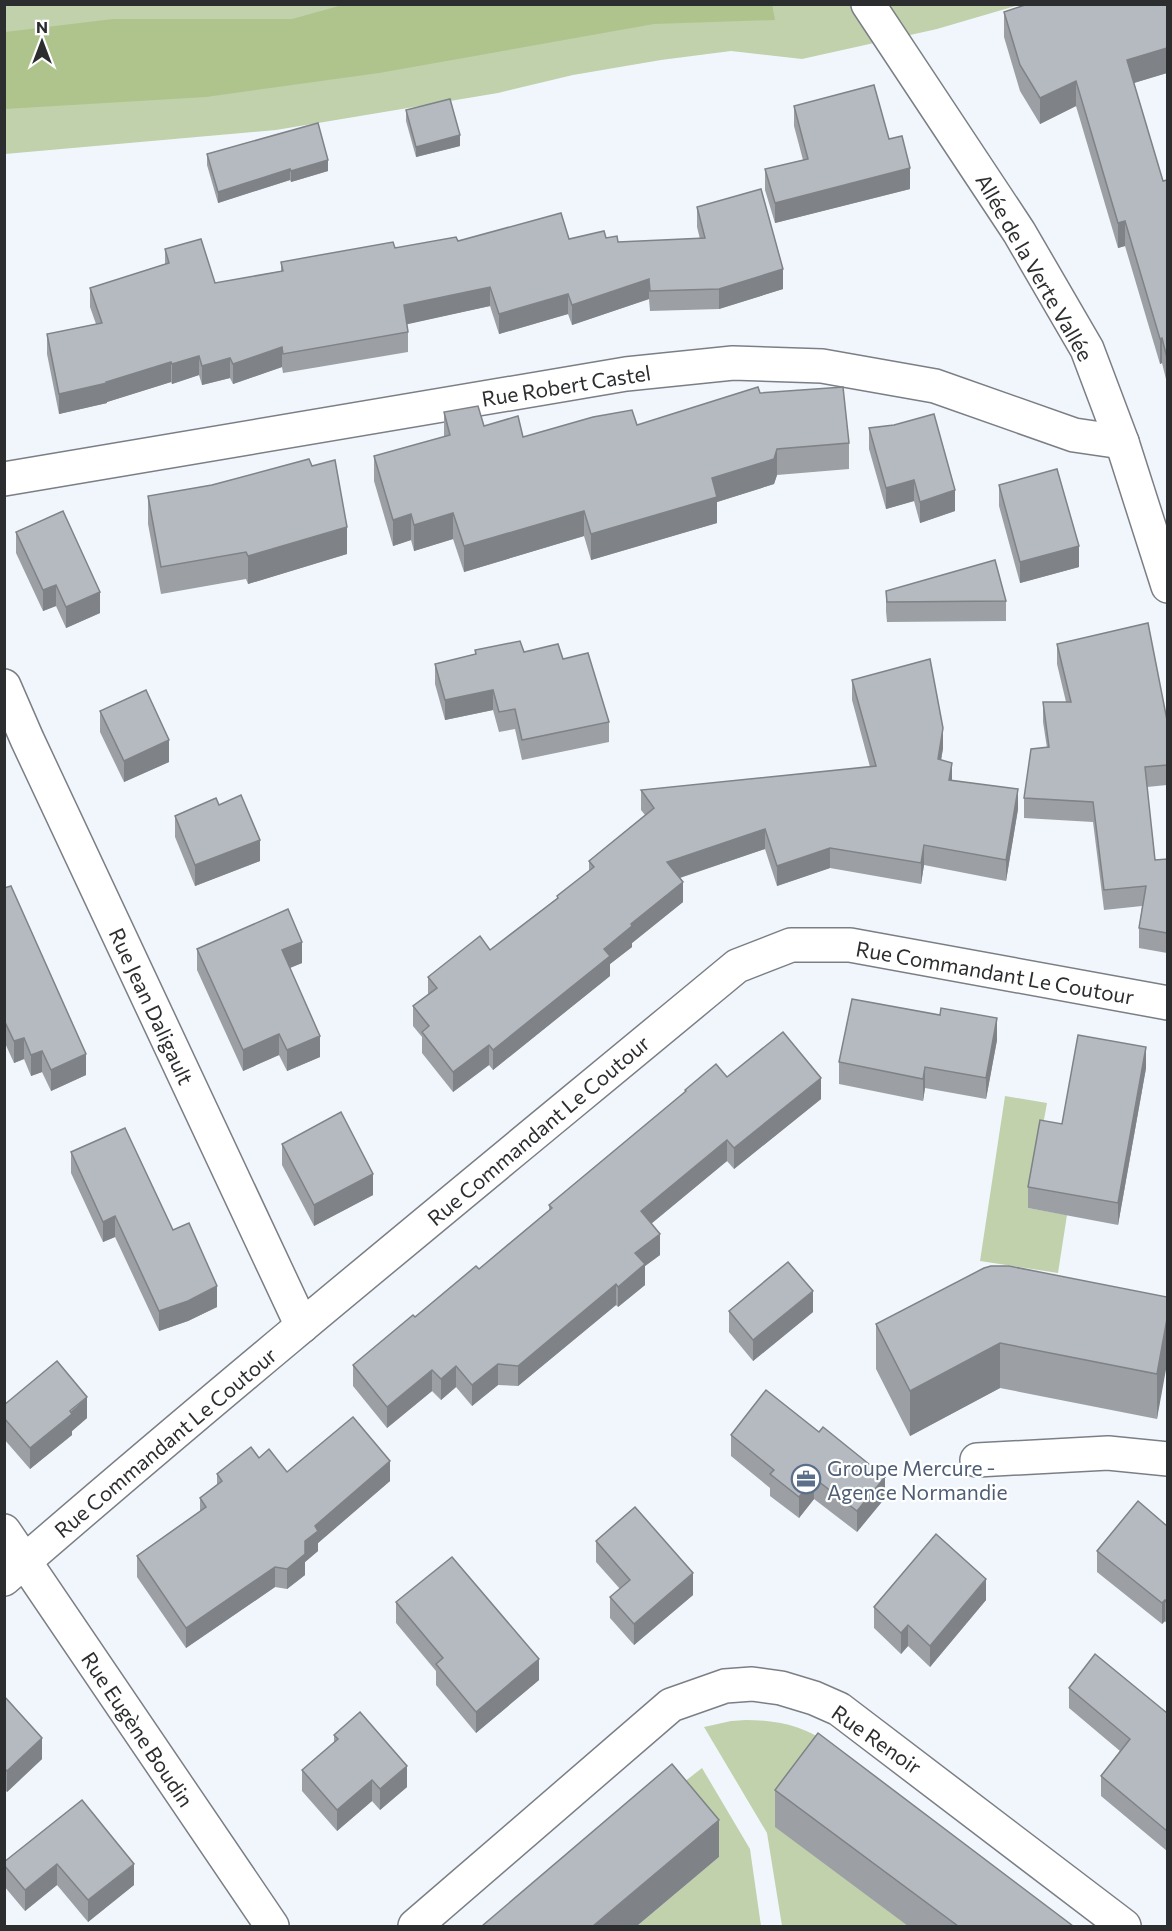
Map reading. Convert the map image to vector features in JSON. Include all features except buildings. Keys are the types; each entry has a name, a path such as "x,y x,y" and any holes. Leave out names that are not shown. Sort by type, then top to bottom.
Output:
{"street":[{"name":"Allée de la Verte Vallée","path":"868,4 1019,232 1087,349 1122,441 1167,586"},
{"name":"Rue Robert Castel","path":"4,479 626,374 733,363 822,366 935,386 1074,435 1122,441"},
{"name":"Rue Jean Daligault","path":"4,686 302,1326"},
{"name":"Rue Commandant Le Coutour","path":"15,1570 302,1326 737,966 791,945 850,945 1167,1003"},
{"path":"976,1460 1108,1453 1167,1459"},
{"name":"Rue Eugène Boudin","path":"4,1531 15,1570 272,1926"},
{"name":"Rue Renoir","path":"415,1926 671,1705 725,1686 752,1684 781,1688 814,1698 839,1709 1124,1926"}],"green space":[{"path":"346,4 772,4 775,20 654,24 379,73 206,97 5,109 5,32 113,19 292,19"},
{"path":"5,5 1019,5 937,29 802,59 731,51 573,75 498,93 276,130 5,154"},
{"path":"1005,1096 1047,1103 1028,1208 1067,1215 1058,1273 980,1261"},
{"path":"746,1720 778,1723 809,1732 836,1748 900,1795 882,1819 908,1926 782,1926 767,1833 704,1727"},
{"path":"702,1768 750,1849 761,1926 637,1926 719,1857 679,1786"}],"place":[{"name":"Groupe Mercure - Agence Normandie","path":"806,1479"}]}
